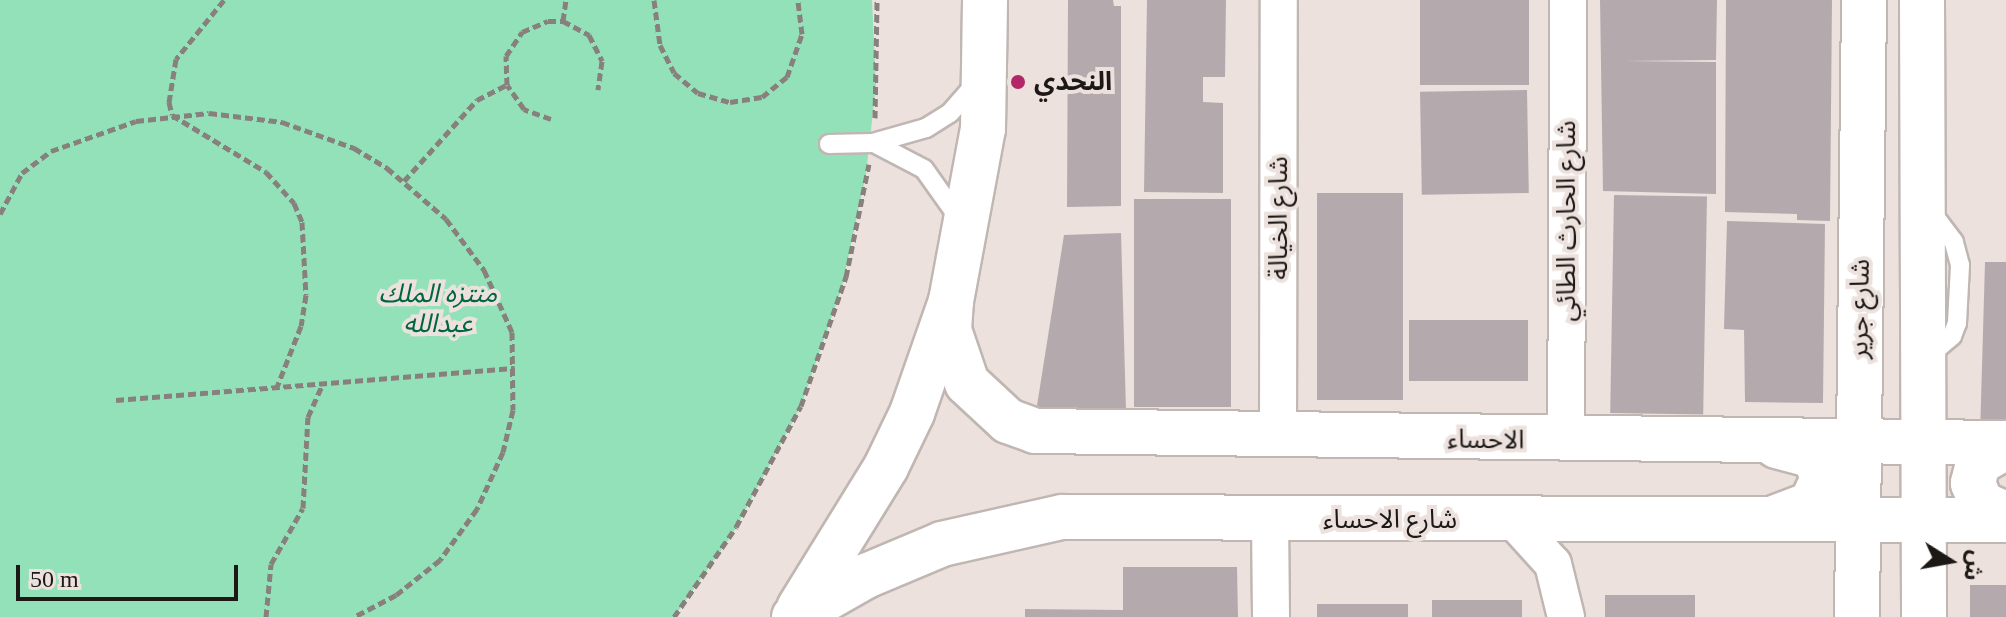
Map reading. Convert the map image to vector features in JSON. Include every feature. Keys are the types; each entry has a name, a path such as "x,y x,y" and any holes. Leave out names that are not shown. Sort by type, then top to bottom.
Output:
{"main road":[{"path":"794,617 886,467 912,413 951,301 978,172 986,70 985,0"},
{"name":"شارع جرير","path":"1857,606 1864,0"},
{"path":"1922,0 1924,605"},
{"name":"الاحساء","path":"951,301 955,358 985,405 1035,431 1859,444"},
{"path":"1860,364 1867,399 1892,412 1913,404 1922,365"},
{"path":"1761,522 1811,504 1823,478 1814,456 1765,443"},
{"path":"1859,444 2006,445"},
{"path":"2006,445 1978,463 1973,483 1981,503 2006,514"},
{"name":"شارع الاحساء","path":"794,617 903,558 1021,523 1062,517 1761,522 2006,520"},
{"path":"1857,606 1865,555 1884,545 1911,555 1924,605"}],"street":[{"name":"شارع الخيالة","path":"1278,436 1279,0"},
{"name":"شارع الحارث الطائي","path":"1566,441 1568,0"},
{"path":"1270,519 1271,617"},
{"path":"1514,521 1553,564 1566,617"}],"lane":[{"path":"829,144 873,143 913,133 950,113 986,70"},
{"path":"873,143 924,169 944,191 965,245"}],"path":[{"path":"172,115 169,88 176,59 224,0"},
{"path":"563,21 566,0"},
{"path":"654,0 660,45 674,73 698,93 730,102 762,97 787,77 802,34 798,0"},
{"path":"674,617 736,527 801,406 846,277 873,143 877,0"},
{"path":"551,119 524,109 507,85 506,56 522,32 548,21 563,21 589,35 602,61 598,90"},
{"path":"404,181 477,100 507,85"},
{"path":"172,115 266,172 294,203 302,222 306,295 296,341 277,387"},
{"path":"0,214 22,173 51,151 114,128 172,115 246,115 282,122 354,148 404,181 446,219 484,270 512,332 515,368 503,452 477,509 440,560 396,595 354,617"},
{"path":"116,400 515,368"},
{"path":"266,617 271,564 303,508 308,417 323,383"}],"green space":[{"name":"منتزه الملك عبدالله","path":"0,0 872,0 876,85 866,174 842,287 801,406 732,535 674,617 0,617"}],"building":[{"path":"1068,0 1113,0 1114,6 1121,6 1121,206 1067,207"},
{"path":"1147,0 1226,0 1225,77 1203,77 1203,102 1223,103 1223,193 1144,192"},
{"path":"1420,0 1529,0 1529,85 1420,85"},
{"path":"1600,0 1717,0 1716,60 1624,61 1716,62 1716,194 1603,191"},
{"path":"1726,0 1832,0 1830,221 1797,220 1797,214 1725,212"},
{"path":"1527,90 1529,193 1422,195 1420,92"},
{"path":"1317,193 1403,193 1403,400 1317,400"},
{"path":"1614,195 1707,197 1703,415 1610,413"},
{"path":"1134,199 1231,199 1231,407 1134,407"},
{"path":"1727,221 1825,224 1823,403 1745,402 1744,330 1724,329"},
{"path":"1121,233 1126,411 1036,412 1064,235"},
{"path":"1985,262 2006,262 2006,437 1980,436"},
{"path":"1409,320 1528,320 1528,381 1409,381"},
{"path":"1123,567 1237,567 1238,617 1025,617 1025,609 1123,610"},
{"path":"1970,585 2006,585 2006,617 1970,617"},
{"path":"1605,595 1695,595 1695,617 1605,617"},
{"path":"1432,600 1522,600 1522,617 1432,617"},
{"path":"1317,604 1408,604 1408,617 1317,617"}],"place":[{"name":"النحدي","path":"1018,82"}]}
